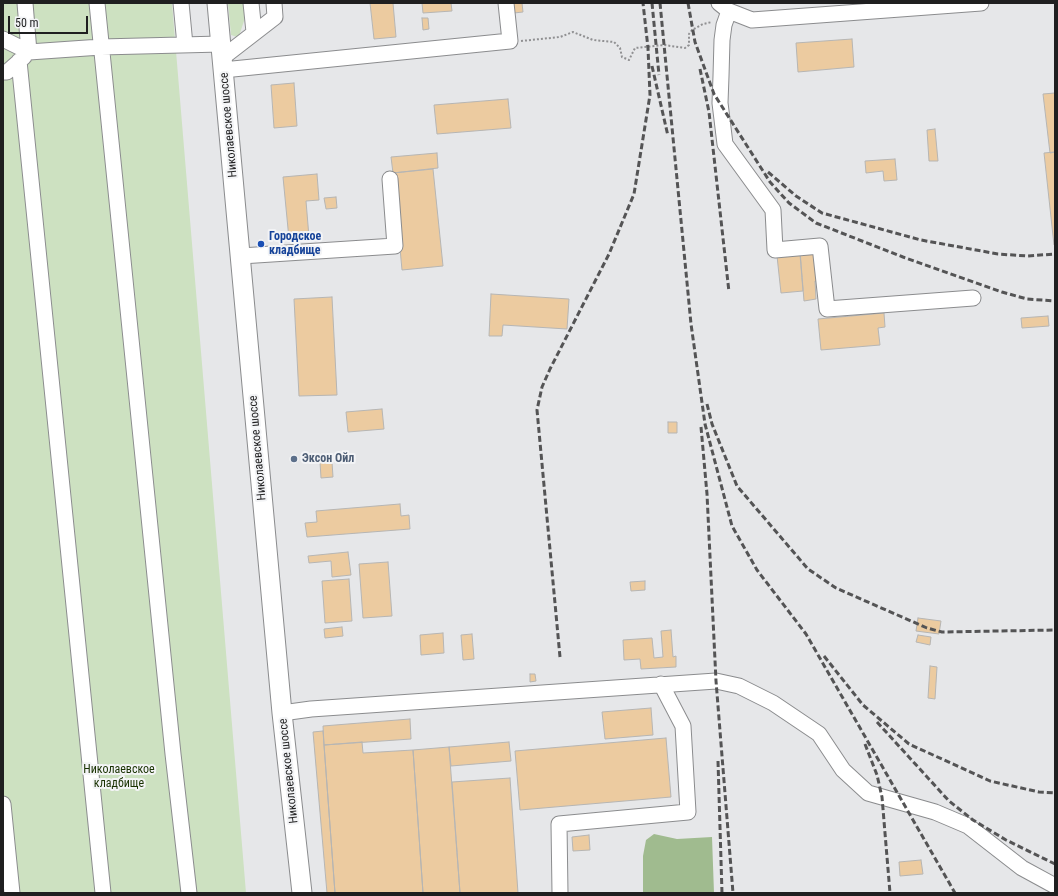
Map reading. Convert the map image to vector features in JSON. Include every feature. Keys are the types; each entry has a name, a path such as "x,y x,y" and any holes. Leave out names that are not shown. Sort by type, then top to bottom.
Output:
{"main road":[{"name":"Николаевское шоссе","path":"217,3 282,713 302,893"}],"street":[{"path":"25,3 24,56 103,893"},
{"path":"97,3 173,754 190,893"},
{"path":"181,3 185,45"},
{"path":"250,3 258,30"},
{"path":"258,30 259,3"},
{"path":"222,57 275,16 274,3"},
{"path":"3,72 7,72 24,56 101,47 185,45 222,57 510,41 506,3"},
{"path":"973,298 827,309 820,246 775,250 773,210 725,144 720,103 722,40 724,25 721,10 752,20 981,3"},
{"path":"3,39 24,56"},
{"path":"241,256 395,246 390,179"},
{"path":"282,713 311,709 661,684 716,681 739,686 760,696 819,734 843,770 868,793 935,812 968,826 1022,868 1055,886"},
{"path":"560,893 559,824 688,812 683,726 661,684"},
{"path":"3,804 12,893"}],"path":[{"path":"510,41 560,37 573,32 593,40 614,42 620,48 622,57 629,60 635,48 664,45 685,48 690,45 689,34 692,30 703,24 712,22 721,10"}],"green space":[{"name":"Николаевское кладбище","path":"3,3 172,3 246,893 3,893"},
{"path":"228,3 243,3 245,18 239,36 237,37 231,35"},
{"path":"654,834 677,839 712,837 714,893 643,893 643,856 646,840"}],"building":[{"path":"370,3 393,3 396,37 374,39"},
{"path":"422,3 451,3 452,11 423,13"},
{"path":"513,3 522,3 523,12 514,13"},
{"path":"422,18 428,18 429,29 423,30"},
{"path":"852,39 854,67 798,72 796,43"},
{"path":"294,83 297,126 274,128 271,85"},
{"path":"1055,93 1055,152 1050,153 1043,94"},
{"path":"508,99 511,128 437,134 434,105"},
{"path":"935,129 938,161 929,161 927,130"},
{"path":"1055,152 1055,245 1054,245 1044,153"},
{"path":"437,153 438,168 393,173 391,157"},
{"path":"895,159 897,180 884,181 883,171 866,173 865,161"},
{"path":"433,169 443,266 402,270 393,173"},
{"path":"317,174 319,200 306,201 309,237 289,239 283,177"},
{"path":"336,197 337,208 326,209 324,198"},
{"path":"815,249 818,281 815,281 816,299 804,301 800,251"},
{"path":"800,254 803,291 781,293 777,256"},
{"path":"491,294 569,299 567,329 503,325 502,336 489,336"},
{"path":"332,297 337,395 299,396 294,299"},
{"path":"884,313 885,327 878,328 880,345 821,350 818,319"},
{"path":"1048,316 1049,326 1022,328 1021,318"},
{"path":"382,409 384,429 348,432 346,412"},
{"path":"668,422 677,422 677,433 668,433"},
{"path":"320,462 332,462 333,477 321,478"},
{"path":"400,504 401,516 409,515 410,529 307,537 305,523 317,522 316,511"},
{"path":"348,552 351,575 332,577 331,561 309,563 308,556"},
{"path":"388,562 392,616 363,618 359,564"},
{"path":"349,579 352,621 325,623 322,581"},
{"path":"645,581 645,590 631,591 630,582"},
{"path":"918,618 941,621 939,634 916,631"},
{"path":"342,627 343,636 325,638 324,629"},
{"path":"671,630 673,657 676,656 676,667 641,669 640,659 624,660 623,640 652,638 654,658 663,657 661,631"},
{"path":"443,633 444,653 421,655 420,635"},
{"path":"472,634 474,659 463,660 461,635"},
{"path":"918,635 931,637 930,645 916,642"},
{"path":"930,666 937,667 935,699 928,698"},
{"path":"530,674 535,674 536,681 530,682"},
{"path":"651,708 653,735 605,739 602,712"},
{"path":"410,719 411,739 324,745 323,726"},
{"path":"323,731 335,893 327,893 313,732"},
{"path":"666,738 671,797 520,810 515,751"},
{"path":"362,742 363,753 413,750 423,893 335,893 324,745"},
{"path":"509,742 511,761 451,766 449,747"},
{"path":"449,747 460,893 423,893 413,750"},
{"path":"510,778 518,893 460,893 452,782"},
{"path":"589,835 590,850 573,851 572,837"},
{"path":"921,860 923,874 900,876 899,862"}],"railway":[{"path":"560,657 537,410 542,387 550,369 609,254 634,194 650,95 648,48 643,3"},
{"path":"652,3 659,75"},
{"path":"660,3 691,324 705,424 732,526 757,570 806,634 955,893"},
{"path":"688,3 695,42 714,94 770,182 789,203 816,223 903,257 1002,292 1027,299 1055,301"},
{"path":"652,66 668,136"},
{"path":"700,69 709,112 729,292"},
{"path":"768,172 796,196 822,213 921,240 998,254 1027,256 1055,254"},
{"path":"707,404 712,424 737,486 808,569 836,588 927,628 942,632 1055,630"},
{"path":"701,427 707,494 716,681 733,893"},
{"path":"824,656 863,705 909,744 990,781 1039,792 1055,793"},
{"path":"877,722 949,801 973,820 1006,840 1055,864"},
{"path":"865,744 877,775 882,797 890,893"},
{"path":"718,761 722,893"}],"place":[{"name":"Городское кладбище","path":"261,244"},
{"name":"Эксон Ойл","path":"294,459"}]}
